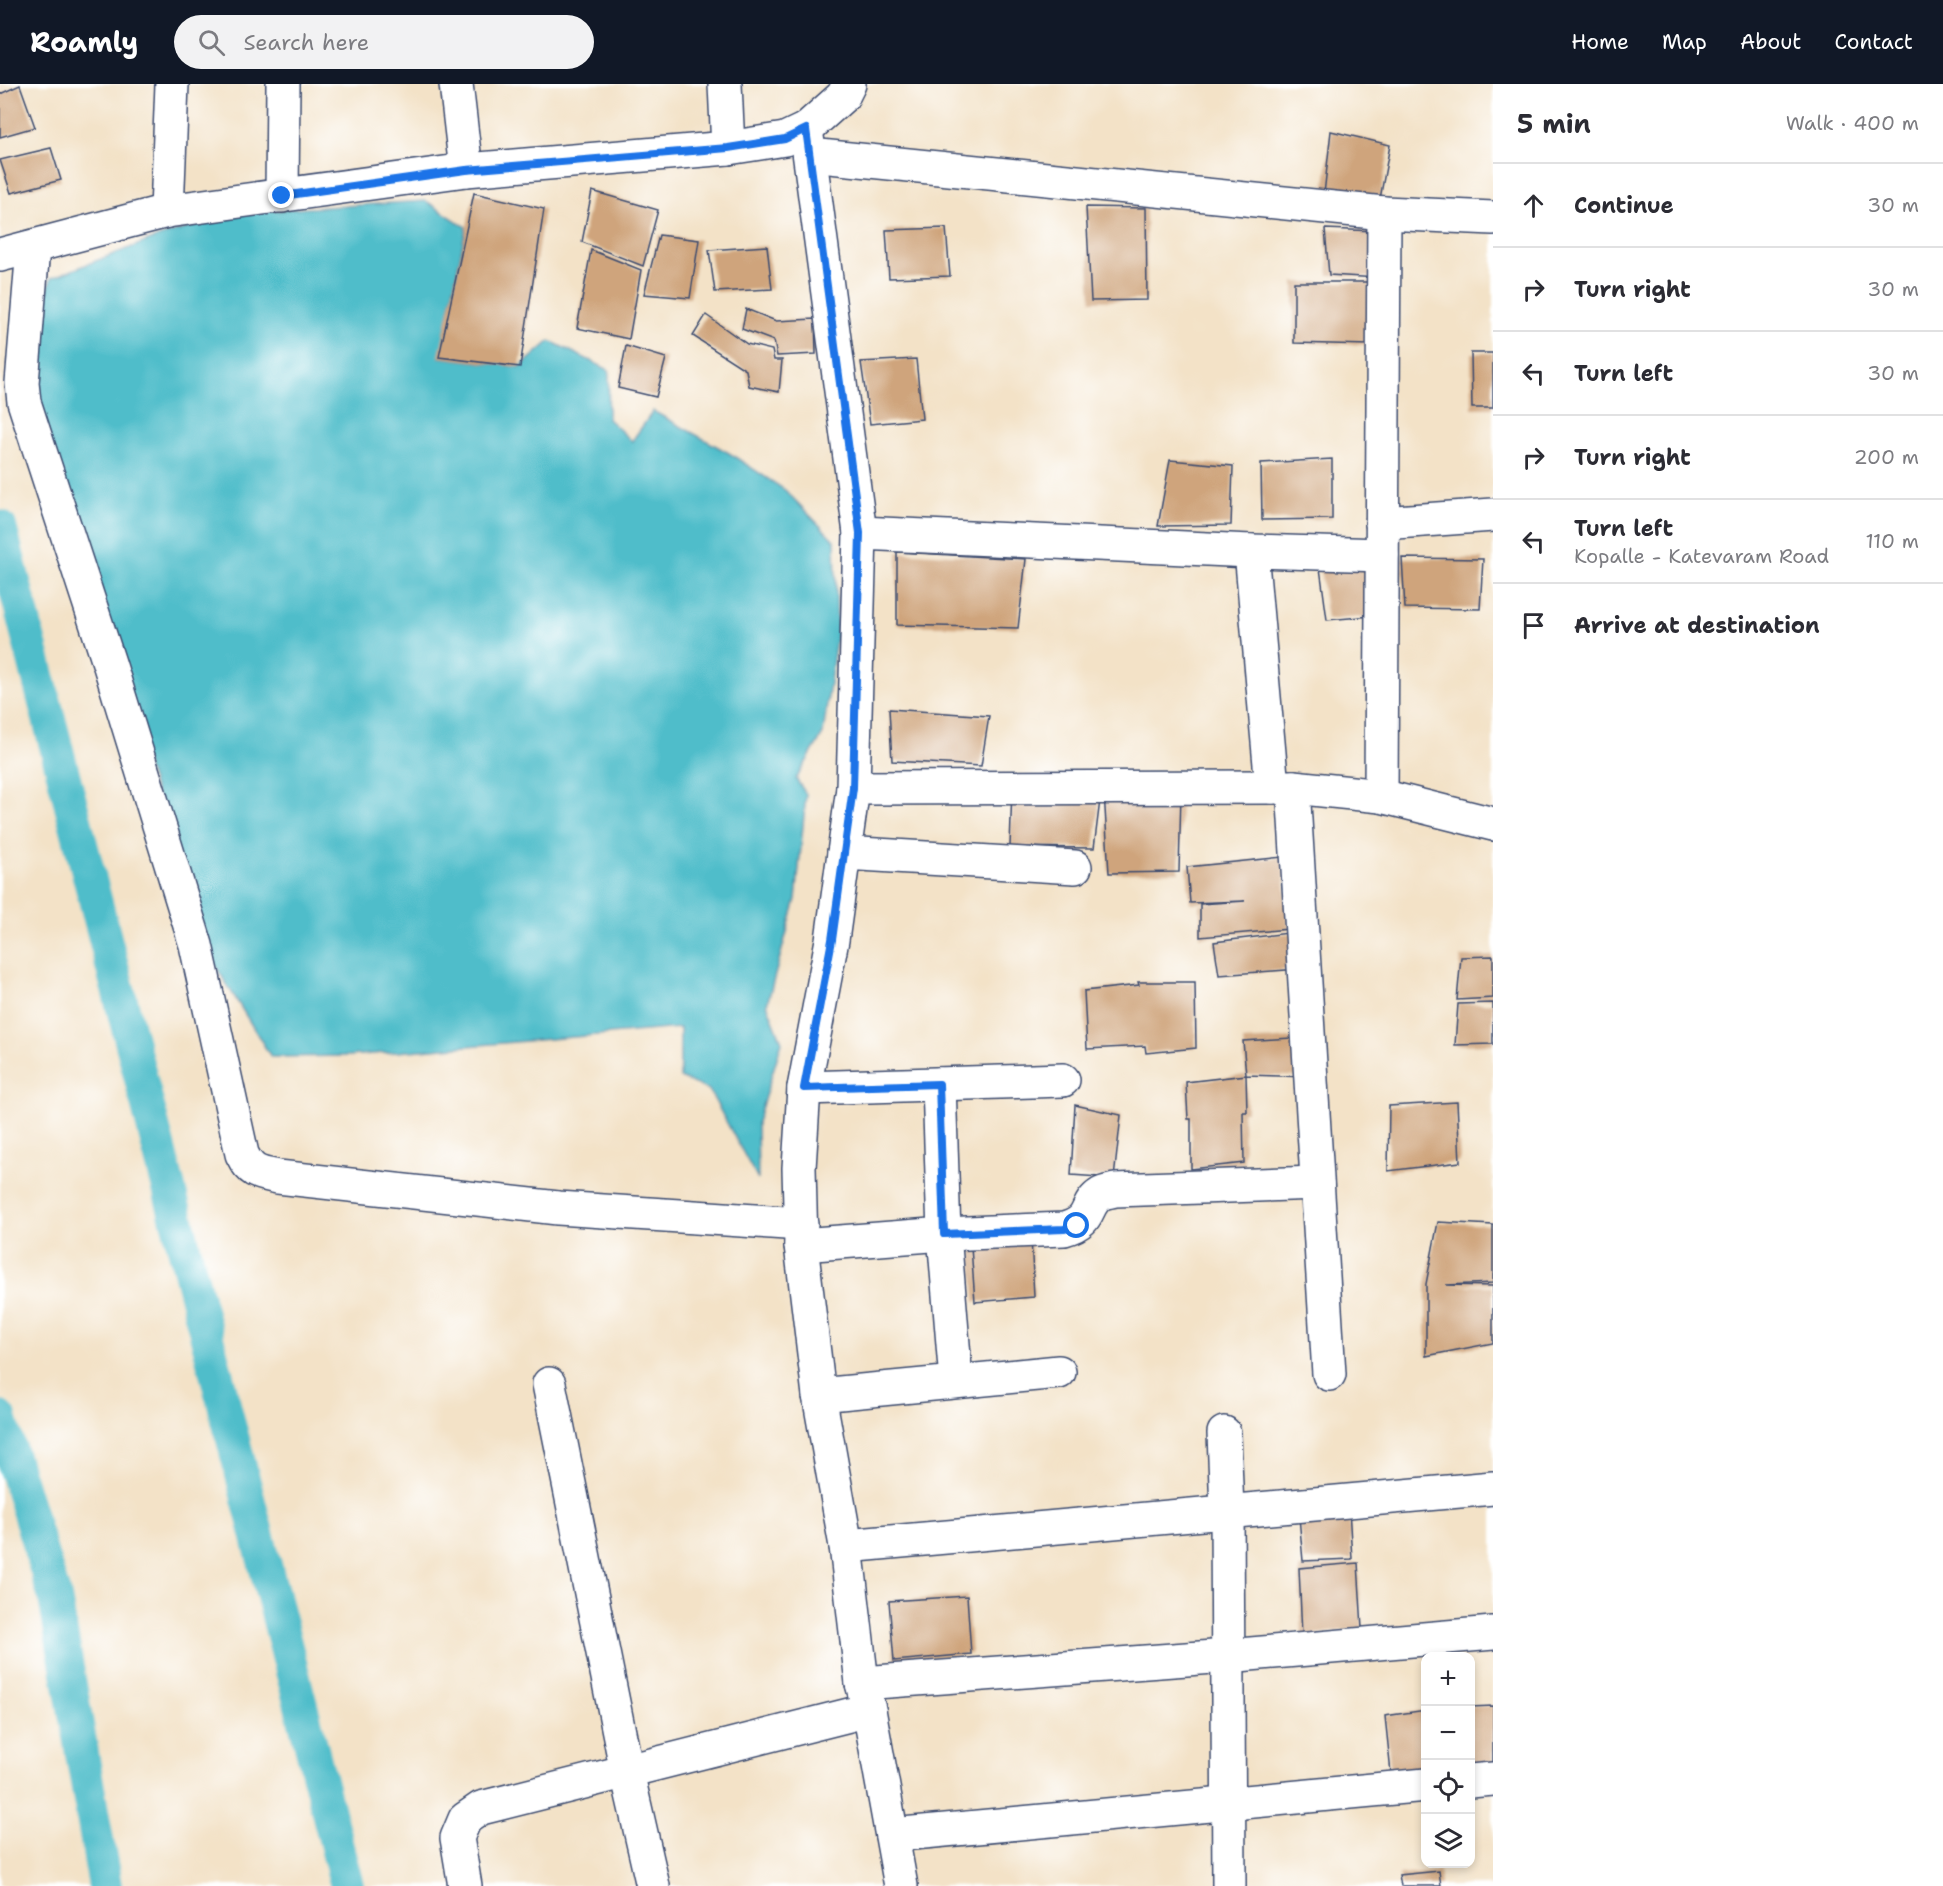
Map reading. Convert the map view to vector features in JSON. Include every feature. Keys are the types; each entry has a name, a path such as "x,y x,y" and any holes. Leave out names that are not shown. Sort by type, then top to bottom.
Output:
{"street":[{"path":"168,212 172,84"},
{"path":"282,196 283,84"},
{"path":"456,84 466,170"},
{"path":"725,84 728,148"},
{"path":"849,84 843,96 808,142 860,533 853,788 832,940 804,1088 799,1168 801,1234 819,1395 846,1546 865,1697 901,1886"},
{"path":"0,255 168,212 466,170 728,148 785,139 1384,213 1493,218"},
{"path":"1381,796 1384,213"},
{"path":"33,248 22,383 24,402 194,935 242,1154 248,1166 259,1174 278,1177 801,1234 944,1234 1064,1229 1077,1226 1101,1194 1115,1190 1317,1183"},
{"path":"860,533 1251,551 1382,539 1493,515"},
{"path":"1251,551 1282,787 1317,1183 1329,1374"},
{"path":"853,788 1282,787 1381,796 1493,824"},
{"path":"844,853 1075,867"},
{"path":"804,1088 1063,1080"},
{"path":"939,1084 944,1234 956,1381"},
{"path":"819,1395 1059,1372"},
{"path":"549,1384 627,1772 653,1886"},
{"path":"1224,1433 1227,1511 1229,1886"},
{"path":"846,1546 1493,1488"},
{"path":"465,1886 457,1838 465,1820 481,1808 627,1772 865,1697 1227,1656 1493,1632"},
{"path":"1475,1781 1493,1779"},
{"path":"892,1835 1421,1785"}],"water":[{"path":"426,201 466,227 440,357 520,367 550,341 609,370 608,419 632,441 653,411 729,453 785,490 835,541 837,631 823,734 796,779 806,794 796,899 767,1004 782,1042 757,1122 758,1180 709,1090 680,1078 680,1028 349,1056 271,1057 212,960 24,403 51,278 161,236 242,212"}],"building":[{"path":"20,85 35,127 0,137 0,94"},
{"path":"1331,131 1390,145 1380,199 1324,194"},
{"path":"51,148 61,180 11,193 0,160"},
{"path":"592,191 658,210 643,266 582,242"},
{"path":"474,193 544,209 520,367 439,357"},
{"path":"1086,207 1146,208 1147,300 1091,301"},
{"path":"946,228 950,276 889,278 886,230"},
{"path":"1325,229 1376,231 1378,278 1329,275"},
{"path":"659,235 699,240 690,298 644,294"},
{"path":"767,246 772,289 715,292 709,250"},
{"path":"591,250 641,270 629,339 577,328"},
{"path":"1294,282 1370,282 1369,345 1294,343"},
{"path":"746,309 776,321 815,319 816,354 777,356 774,341 742,329"},
{"path":"706,315 747,344 772,350 774,360 782,360 779,392 749,386 746,370 693,336"},
{"path":"626,346 666,358 656,397 618,388"},
{"path":"1471,353 1493,353 1493,408 1472,408"},
{"path":"916,359 922,419 870,424 861,362"},
{"path":"1332,459 1332,519 1262,520 1261,463"},
{"path":"1170,460 1233,466 1231,525 1158,526"},
{"path":"897,552 1026,559 1018,628 897,625"},
{"path":"1402,558 1483,559 1480,609 1405,608"},
{"path":"1372,566 1372,616 1327,620 1320,568"},
{"path":"889,709 989,716 981,766 892,761"},
{"path":"1012,788 1101,792 1094,848 1010,847"},
{"path":"1104,792 1181,793 1179,872 1109,873"},
{"path":"1283,857 1289,929 1200,937 1200,904 1245,901 1190,903 1187,867"},
{"path":"1297,932 1299,969 1219,975 1214,942"},
{"path":"1493,956 1493,998 1457,1000 1461,957"},
{"path":"1138,982 1195,982 1196,1048 1146,1053 1145,1046 1087,1049 1084,991 1139,985"},
{"path":"1493,1003 1493,1044 1455,1045 1458,1004"},
{"path":"1308,1037 1308,1077 1246,1075 1243,1041"},
{"path":"1246,1075 1247,1112 1243,1112 1244,1163 1191,1169 1191,1119 1188,1119 1186,1082"},
{"path":"1457,1102 1460,1162 1388,1171 1389,1106"},
{"path":"1075,1105 1121,1115 1114,1178 1071,1175"},
{"path":"1438,1222 1493,1225 1493,1283 1446,1285 1493,1286 1493,1343 1426,1356 1426,1284"},
{"path":"970,1233 1031,1237 1034,1297 975,1302"},
{"path":"1349,1509 1352,1559 1303,1561 1299,1517"},
{"path":"1358,1563 1362,1628 1302,1636 1299,1568"},
{"path":"967,1596 971,1654 894,1661 889,1601"},
{"path":"1493,1706 1493,1762 1475,1764 1475,1707"},
{"path":"1421,1711 1421,1770 1391,1773 1385,1716"},
{"path":"1439,1871 1441,1886 1401,1886 1399,1875"}],"waterway":[{"path":"0,527 347,1886"},
{"path":"0,1418 55,1598 105,1886"}],"route":[{"path":"282,196 466,170 728,148 785,139 806,129 860,533 853,788 832,940 804,1088 939,1084 944,1234 1064,1229 1077,1226"}]}
